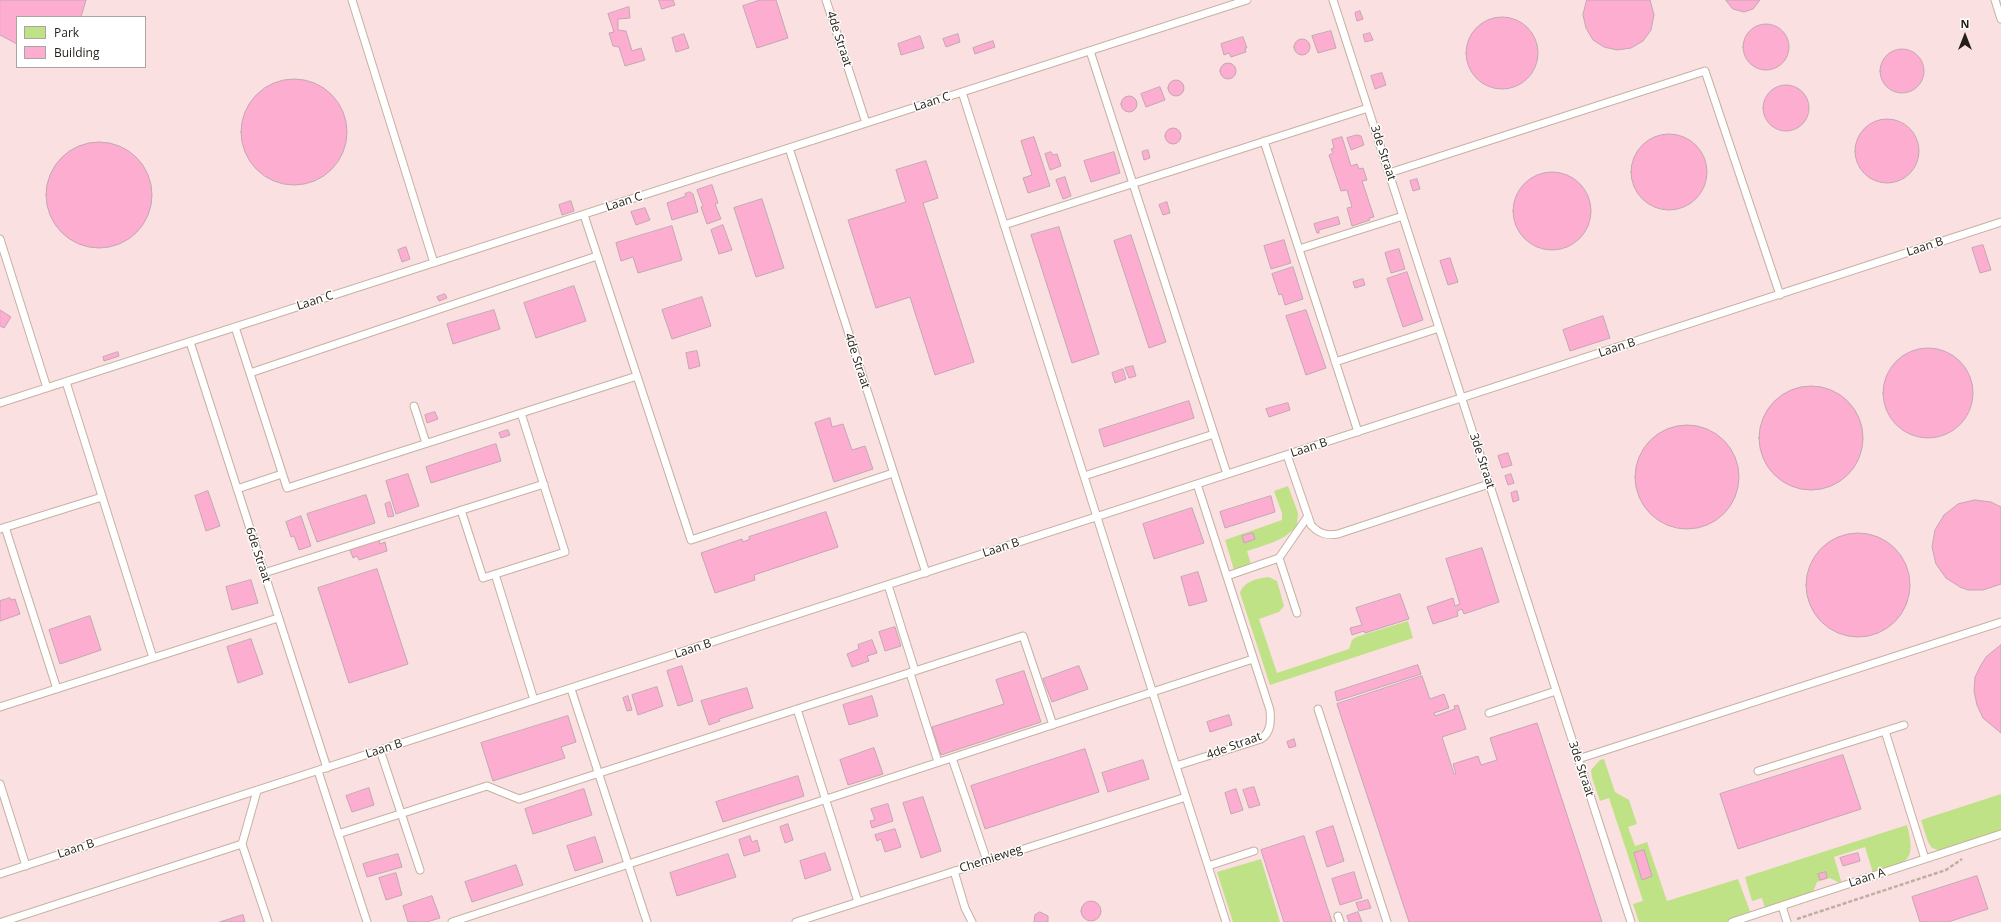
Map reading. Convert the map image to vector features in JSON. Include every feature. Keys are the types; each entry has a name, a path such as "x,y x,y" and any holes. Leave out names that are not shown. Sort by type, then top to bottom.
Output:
{"lane":[{"path":"352,0 434,263"},
{"name":"4de Straat","path":"826,0 866,123"},
{"name":"Laan C","path":"0,403 1247,0"},
{"name":"3de Straat","path":"1333,0 1631,922"},
{"path":"1995,0 2001,19"},
{"path":"1090,51 1228,474"},
{"path":"1389,173 1705,72 1780,295"},
{"path":"962,92 1226,922"},
{"path":"1004,225 1368,108"},
{"path":"1264,141 1358,432"},
{"name":"4de Straat","path":"789,148 926,573"},
{"path":"584,215 690,540 893,473"},
{"path":"1299,249 1403,216"},
{"name":"Laan B","path":"0,874 2001,222"},
{"path":"0,239 47,388"},
{"path":"250,373 597,256"},
{"path":"235,327 286,488 637,376"},
{"path":"1335,362 1439,328"},
{"name":"6de Straat","path":"190,342 327,768"},
{"path":"66,382 153,658"},
{"path":"414,406 426,443"},
{"path":"461,510 483,578 565,552 521,413"},
{"path":"1084,476 1214,434"},
{"path":"1287,455 1311,525 1316,531 1330,536 1490,484"},
{"path":"237,489 282,474"},
{"path":"264,573 544,484"},
{"name":"4de Straat","path":"1176,766 1261,739 1267,735 1271,720 1270,710 1197,484"},
{"path":"57,689 3,528 102,497"},
{"path":"1227,576 1279,558 1308,516"},
{"path":"1279,558 1297,613"},
{"path":"495,574 534,700"},
{"path":"888,585 938,762"},
{"path":"0,707 278,618"},
{"path":"1578,759 2001,622"},
{"path":"338,834 487,786 519,799 1023,636 1053,725"},
{"path":"452,922 1254,659"},
{"path":"571,689 646,922"},
{"path":"1488,713 1556,691"},
{"path":"797,709 858,902"},
{"path":"1318,709 1387,922"},
{"path":"1758,771 1904,725"},
{"path":"1885,731 1925,859"},
{"path":"380,750 420,870"},
{"path":"952,758 987,861"},
{"path":"318,771 367,922"},
{"path":"0,784 26,866"},
{"path":"257,791 242,844 268,922"},
{"name":"Chemieweg","path":"796,922 807,920 858,902 1186,797"},
{"name":"Laan A","path":"1732,922 2001,834"},
{"path":"2,922 242,844"},
{"path":"1208,866 1254,851"},
{"path":"954,871 965,908 972,922"},
{"path":"1782,906 1790,921"}],"path":[{"path":"1790,921 1946,870 1963,858"}],"shaded area":[{"path":"0,0 2001,0 2001,922 0,922"}],"green space":[{"path":"1288,486 1298,513 1297,525 1281,539 1247,551 1251,564 1234,570 1225,540 1282,520 1282,513 1274,491"},
{"path":"1269,577 1277,581 1284,606 1279,612 1259,619 1277,673 1349,649 1352,640 1356,637 1408,621 1413,638 1270,685 1240,593 1244,586 1248,583 1260,578"},
{"path":"1604,759 1615,792 1629,800 1637,824 1628,827 1635,846 1647,842 1667,901 1738,879 1751,914 1727,922 1639,922 1633,904 1643,901 1609,798 1600,801 1592,778 1591,770 1600,760"},
{"path":"2001,794 2001,833 1944,852 1932,848 1928,842 1921,820"},
{"path":"1907,825 1911,847 1910,854 1901,863 1873,873 1865,847 1834,857 1842,884 1830,878 1817,882 1812,894 1765,908 1762,898 1752,901 1745,877"},
{"path":"1261,859 1280,922 1233,922 1217,872"}],"building":[{"path":"0,0 86,0 81,16 16,16 16,43 0,35"},
{"path":"659,0 673,0 675,5 662,9"},
{"path":"760,0 776,0 788,38 757,48 743,6"},
{"path":"1587,0 1650,0 1654,15 1651,30 1643,41 1631,48 1617,50 1604,47 1593,40 1586,28 1583,15"},
{"path":"1726,0 1760,0 1753,9 1744,12 1733,9"},
{"path":"629,7 630,18 618,19 618,30 626,31 632,51 641,48 645,60 625,66 619,47 613,46 609,33 614,32 608,14"},
{"path":"1360,11 1363,19 1357,21 1355,13"},
{"path":"1502,17 1522,23 1532,33 1538,53 1532,73 1522,83 1502,89 1482,83 1472,73 1466,53 1472,33 1482,23"},
{"path":"1766,24 1779,28 1785,34 1789,47 1785,60 1779,66 1766,70 1753,66 1747,60 1743,47 1747,34 1753,28"},
{"path":"1331,31 1336,48 1318,53 1312,36"},
{"path":"1370,33 1373,40 1365,42 1363,35"},
{"path":"684,34 689,48 676,52 672,38"},
{"path":"958,34 960,42 946,47 943,39"},
{"path":"920,36 924,48 901,55 898,44"},
{"path":"1243,37 1247,48 1245,48 1246,52 1231,57 1229,53 1224,55 1221,44"},
{"path":"1302,39 1309,44 1310,47 1305,54 1302,55 1295,50 1294,47 1299,40"},
{"path":"993,41 995,47 975,54 973,48"},
{"path":"1902,49 1914,53 1920,59 1924,71 1920,83 1914,89 1902,93 1890,89 1884,83 1880,71 1884,59 1890,53"},
{"path":"1225,63 1231,63 1236,68 1234,77 1231,79 1225,79 1220,74 1220,68"},
{"path":"1382,73 1386,85 1375,89 1371,76"},
{"path":"294,79 314,83 331,95 343,112 347,132 343,152 331,169 314,181 294,185 274,181 257,169 245,152 241,132 245,112 257,95 274,83"},
{"path":"1176,80 1183,85 1184,88 1179,95 1176,96 1169,91 1168,88 1173,81"},
{"path":"1782,85 1790,85 1799,89 1805,95 1809,108 1805,121 1799,127 1790,131 1782,131 1773,127 1767,121 1763,112 1763,104 1767,95 1773,89"},
{"path":"1160,87 1165,100 1146,107 1141,94"},
{"path":"1129,96 1136,101 1137,104 1132,111 1129,112 1122,107 1121,104 1126,97"},
{"path":"1887,119 1905,125 1913,133 1919,151 1913,169 1905,177 1887,183 1869,177 1861,169 1855,151 1861,133 1869,125"},
{"path":"1170,128 1176,128 1181,133 1179,142 1176,144 1170,144 1165,139 1165,133"},
{"path":"1669,134 1684,137 1696,145 1704,157 1707,172 1704,187 1696,199 1684,207 1669,210 1654,207 1642,199 1634,187 1631,172 1634,157 1642,145 1654,137"},
{"path":"1357,135 1361,136 1364,145 1351,150 1347,138"},
{"path":"1034,137 1050,186 1028,193 1023,178 1032,175 1021,141"},
{"path":"1342,137 1351,166 1357,164 1359,169 1363,168 1367,180 1362,181 1374,217 1369,218 1370,220 1352,226 1347,208 1352,207 1347,190 1341,191 1329,155 1333,153 1331,149 1334,148 1332,140"},
{"path":"99,142 119,146 136,158 148,175 152,195 148,215 136,232 119,244 99,248 79,244 62,232 50,215 46,195 50,175 62,158 79,146"},
{"path":"1148,150 1150,158 1144,160 1142,152"},
{"path":"1051,152 1053,155 1057,154 1061,166 1050,170 1045,154"},
{"path":"1114,152 1120,173 1091,182 1084,161"},
{"path":"926,161 938,198 923,203 974,362 935,375 910,297 876,308 848,220 906,202 896,170"},
{"path":"1552,172 1567,175 1580,183 1588,196 1591,211 1588,226 1580,239 1567,247 1552,250 1537,247 1524,239 1516,226 1513,211 1516,196 1524,183 1537,175"},
{"path":"1065,177 1071,196 1063,199 1056,180"},
{"path":"1417,179 1420,189 1413,191 1410,181"},
{"path":"712,185 718,203 715,204 721,219 707,224 701,207 703,206 697,190"},
{"path":"690,192 693,194 698,212 672,220 667,203 686,196 685,194"},
{"path":"762,199 784,268 756,277 734,208"},
{"path":"571,201 574,211 562,215 559,205"},
{"path":"1167,202 1170,213 1163,215 1159,205"},
{"path":"645,208 650,220 636,225 631,212"},
{"path":"1338,217 1340,224 1319,230 1319,233 1317,233 1314,224"},
{"path":"723,225 732,250 719,254 711,230"},
{"path":"672,226 682,260 638,273 633,257 621,261 616,243"},
{"path":"1059,227 1099,354 1072,363 1031,235"},
{"path":"1131,235 1166,342 1149,348 1114,241"},
{"path":"1284,240 1291,263 1271,269 1264,246"},
{"path":"1983,245 1991,270 1980,273 1972,248"},
{"path":"406,247 410,259 402,262 398,250"},
{"path":"1399,249 1405,269 1391,273 1385,253"},
{"path":"1450,258 1458,282 1448,285 1440,261"},
{"path":"1293,267 1303,299 1285,305 1282,294 1279,295 1272,274"},
{"path":"1407,272 1423,320 1403,327 1387,279"},
{"path":"1363,279 1365,285 1355,288 1353,282"},
{"path":"574,286 586,321 536,338 524,303"},
{"path":"445,294 447,298 439,301 437,297"},
{"path":"702,297 711,326 672,339 662,310"},
{"path":"0,310 11,317 4,328 0,326"},
{"path":"494,310 500,329 453,344 447,324"},
{"path":"1306,310 1326,368 1306,375 1286,316"},
{"path":"1603,316 1610,338 1570,351 1563,330"},
{"path":"1928,348 1945,351 1960,361 1970,376 1973,393 1970,410 1960,425 1945,435 1928,438 1911,435 1896,425 1886,410 1883,393 1886,376 1896,361 1911,351"},
{"path":"697,351 700,366 689,369 686,353"},
{"path":"118,352 119,356 104,361 103,357"},
{"path":"1133,366 1136,376 1129,378 1125,368"},
{"path":"1123,369 1126,379 1115,383 1112,373"},
{"path":"1811,386 1831,390 1848,401 1859,418 1863,438 1859,458 1848,475 1831,486 1811,490 1791,486 1774,475 1763,458 1759,438 1763,418 1774,401 1791,390"},
{"path":"1189,401 1194,418 1104,447 1099,430"},
{"path":"1288,403 1290,410 1269,417 1266,409"},
{"path":"435,412 438,419 427,423 425,415"},
{"path":"830,418 832,427 843,424 852,450 865,446 873,469 834,482 815,423"},
{"path":"1687,425 1707,429 1716,433 1724,440 1731,448 1735,457 1739,477 1735,497 1731,506 1724,514 1716,521 1707,525 1687,529 1667,525 1658,521 1650,514 1643,506 1639,497 1635,477 1639,457 1643,448 1650,440 1658,433 1667,429"},
{"path":"508,430 510,435 501,438 499,433"},
{"path":"496,444 501,461 431,483 426,467"},
{"path":"1508,453 1512,465 1502,468 1498,456"},
{"path":"408,474 419,506 396,514 386,481"},
{"path":"1511,474 1514,483 1508,485 1505,476"},
{"path":"208,491 220,526 206,531 195,496"},
{"path":"1517,491 1519,500 1513,502 1511,493"},
{"path":"366,495 375,523 317,542 307,514"},
{"path":"1271,496 1275,512 1225,528 1220,512"},
{"path":"1975,500 1991,502 2001,507 2001,584 1983,590 1968,590 1946,578 1936,564 1932,547 1935,530 1944,515 1958,504"},
{"path":"390,502 394,516 388,517 385,504"},
{"path":"1192,508 1204,543 1154,559 1143,524"},
{"path":"826,512 838,547 754,575 755,580 715,593 701,553 742,539 743,542 750,539 749,537"},
{"path":"301,516 311,546 299,550 294,536 291,537 286,522"},
{"path":"1253,533 1255,539 1244,543 1242,536"},
{"path":"1858,533 1878,537 1895,548 1906,565 1910,585 1906,605 1895,622 1878,633 1858,637 1838,633 1821,622 1810,605 1806,585 1810,565 1821,548 1838,537"},
{"path":"379,540 380,544 385,542 387,551 359,560 357,556 353,558 350,550"},
{"path":"1482,548 1499,602 1464,614 1462,609 1457,611 1458,616 1433,624 1427,607 1453,598 1455,606 1460,604 1446,559"},
{"path":"377,569 408,664 349,683 318,588"},
{"path":"1198,572 1207,601 1189,606 1181,577"},
{"path":"251,580 258,603 232,610 226,587"},
{"path":"1400,594 1409,619 1365,633 1364,631 1352,635 1350,628 1362,625 1356,608"},
{"path":"10,598 11,600 15,599 20,614 0,621 0,601"},
{"path":"90,616 101,650 60,664 49,630"},
{"path":"895,627 901,646 885,651 879,632"},
{"path":"251,639 263,674 238,683 227,647"},
{"path":"872,640 877,653 867,656 869,661 852,667 847,654 859,649 858,645"},
{"path":"2001,645 2001,733 1983,718 1977,705 1974,691 1975,677 1981,665 1986,657"},
{"path":"1418,665 1421,674 1337,701 1335,692"},
{"path":"682,666 693,701 678,706 667,671"},
{"path":"1079,666 1088,689 1052,702 1043,679"},
{"path":"1024,671 1041,722 941,755 932,727 1004,704 996,680"},
{"path":"1422,676 1430,699 1444,694 1449,708 1434,713 1435,716 1455,709 1454,706 1458,705 1466,729 1442,737 1454,774 1456,774 1453,764 1478,756 1481,765 1497,760 1490,738 1537,723 1602,922 1409,922 1337,704"},
{"path":"657,687 663,706 638,715 632,695"},
{"path":"747,688 753,708 719,719 720,721 709,725 701,701"},
{"path":"628,696 632,710 627,711 623,698"},
{"path":"872,696 878,716 849,725 843,705"},
{"path":"1229,715 1232,725 1210,732 1207,722"},
{"path":"568,716 576,742 561,747 565,758 493,781 481,743"},
{"path":"1294,739 1296,746 1289,748 1287,742"},
{"path":"874,748 883,774 848,785 840,760"},
{"path":"1085,749 1099,792 985,829 971,786"},
{"path":"1843,755 1861,809 1738,849 1720,794"},
{"path":"1143,760 1149,779 1108,792 1102,773"},
{"path":"798,776 804,796 723,822 716,802"},
{"path":"1254,787 1260,805 1249,808 1243,790"},
{"path":"369,788 374,805 352,812 346,796"},
{"path":"584,789 592,815 533,834 525,809"},
{"path":"1236,789 1243,810 1231,814 1225,793"},
{"path":"923,797 941,851 921,858 903,803"},
{"path":"888,804 893,821 872,828 870,821 875,820 871,809"},
{"path":"788,824 793,840 785,843 780,827"},
{"path":"1333,826 1344,861 1327,867 1316,832"},
{"path":"895,829 901,847 885,852 881,839 877,841 875,835"},
{"path":"750,836 752,842 757,840 760,851 744,856 739,840"},
{"path":"1304,836 1332,922 1284,922 1261,850"},
{"path":"595,837 603,862 575,871 567,846"},
{"path":"1644,850 1652,876 1642,880 1634,853"},
{"path":"825,853 831,870 805,879 800,861"},
{"path":"1858,853 1860,861 1843,866 1840,858"},
{"path":"398,854 402,867 367,877 363,864"},
{"path":"728,854 736,877 677,896 670,873"},
{"path":"516,865 523,885 472,902 465,882"},
{"path":"1354,872 1362,898 1340,905 1332,879"},
{"path":"1826,872 1827,878 1820,880 1818,874"},
{"path":"396,873 402,895 386,900 379,878"},
{"path":"1977,876 1988,909 1948,922 1920,922 1912,897"},
{"path":"432,896 440,918 427,922 408,922 403,906"},
{"path":"1368,900 1371,908 1359,911 1356,903"},
{"path":"1091,901 1098,904 1101,911 1098,918 1091,921 1084,918 1081,911 1084,904"},
{"path":"1040,912 1048,916 1048,922 1034,922 1035,915"},
{"path":"1358,912 1362,922 1349,922 1347,916"},
{"path":"243,915 245,922 220,922"}]}
